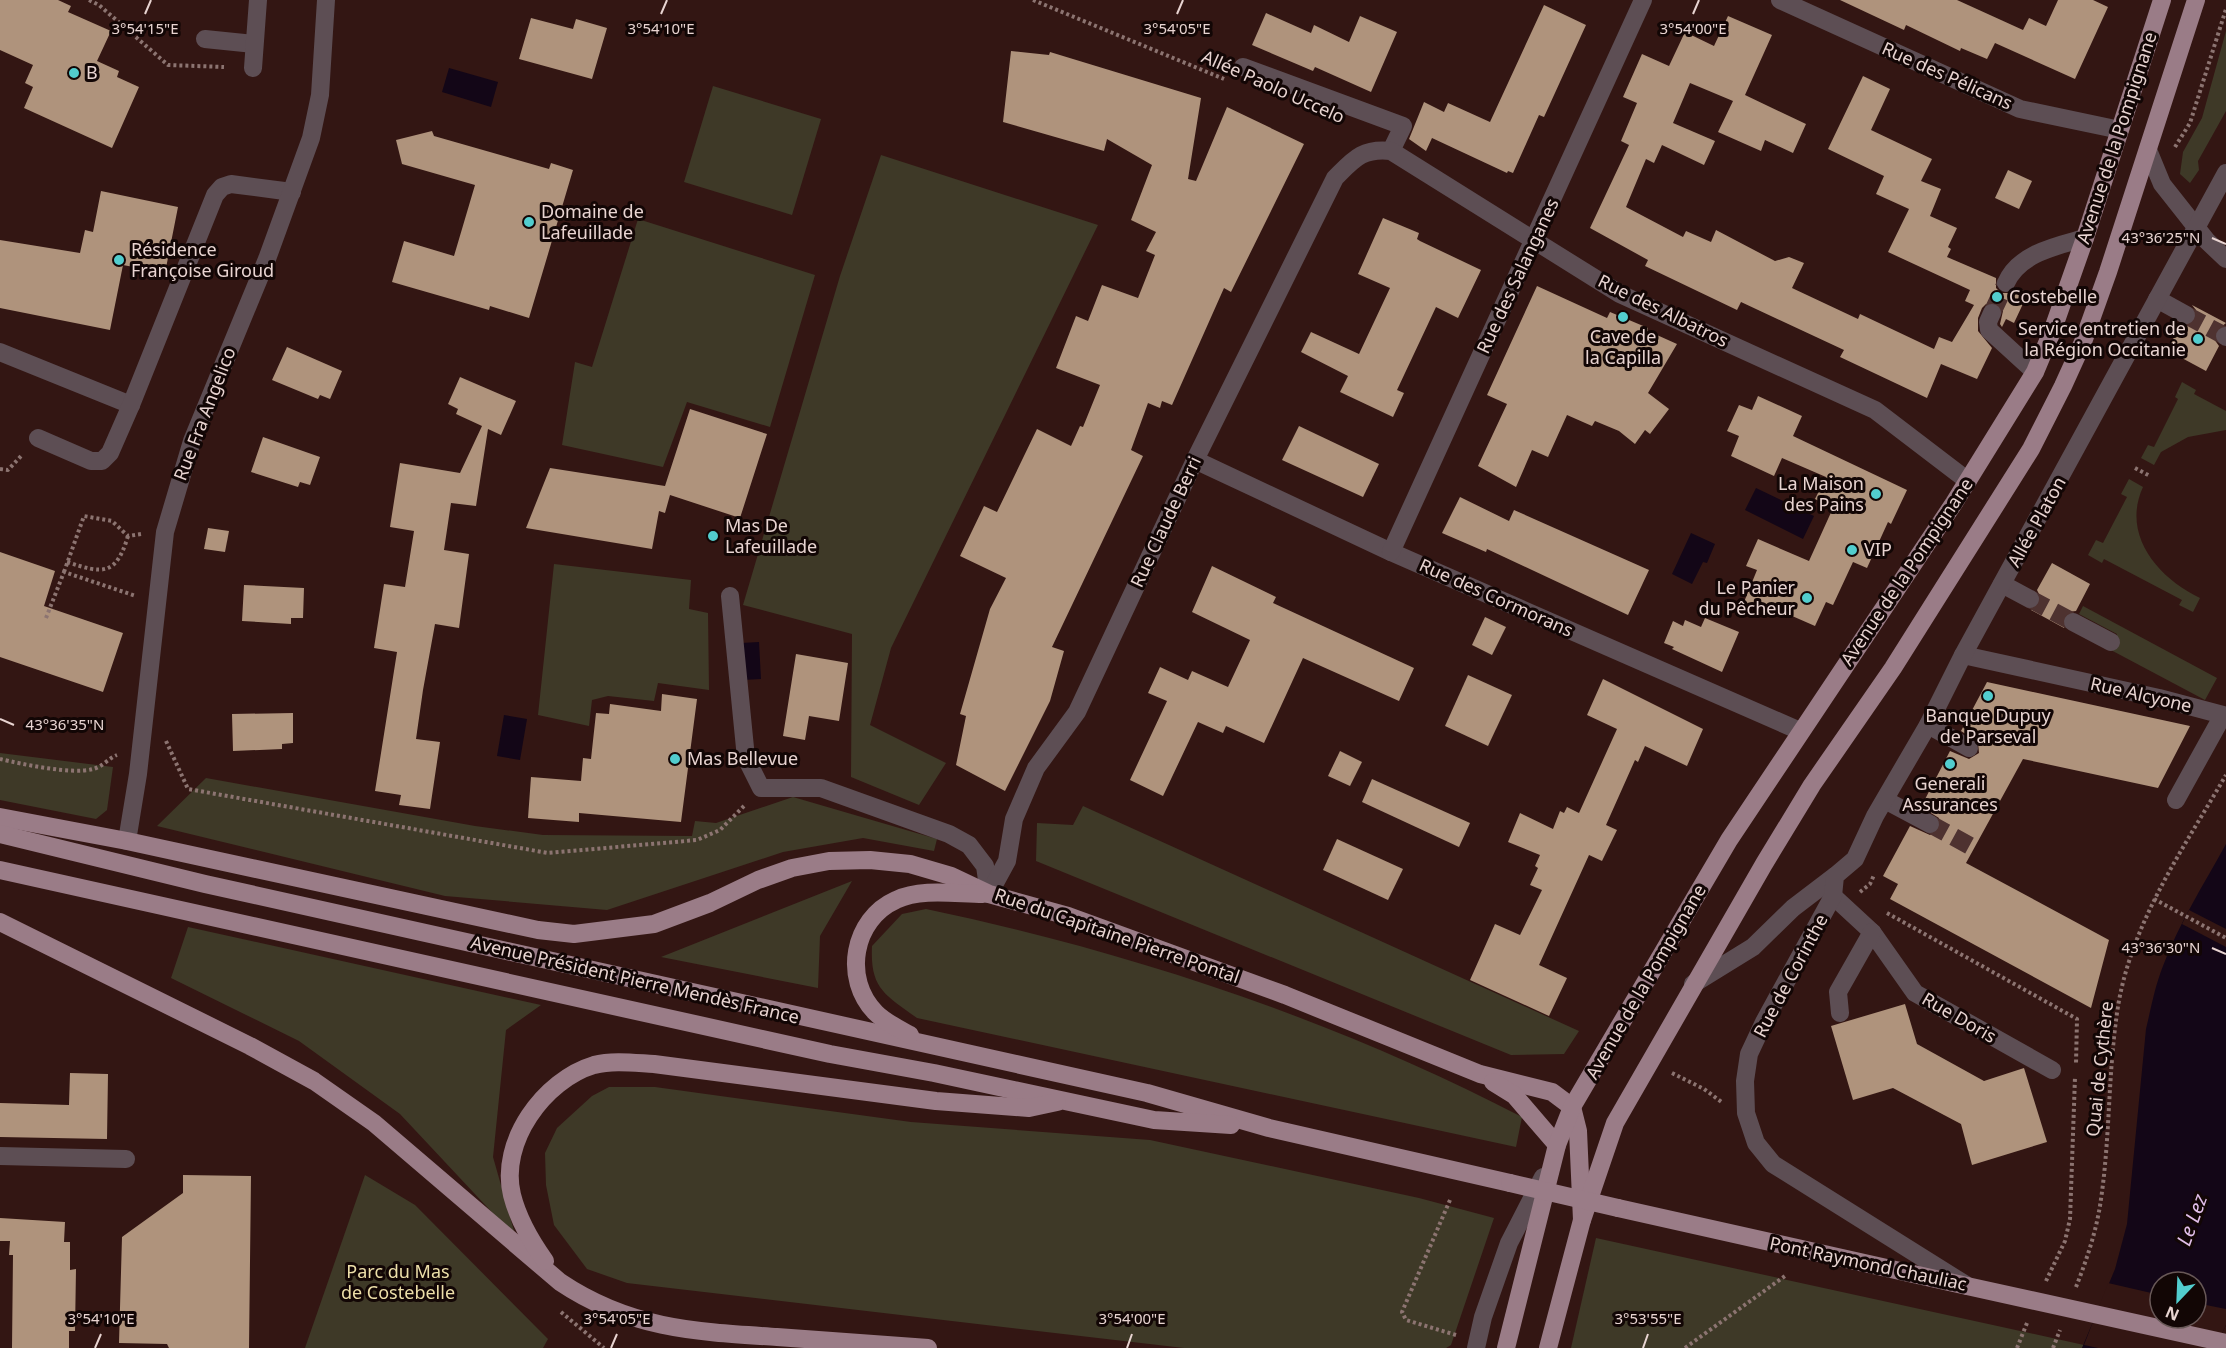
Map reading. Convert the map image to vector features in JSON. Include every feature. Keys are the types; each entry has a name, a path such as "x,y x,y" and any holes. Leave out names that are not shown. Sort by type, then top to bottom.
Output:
{"main road":[{"name":"Avenue de la Pompignane","path":"1506,1348 1557,1145 1572,1107 1730,840 1800,731 1968,481 2035,372 2053,329 2085,238 2162,0"},
{"name":"Avenue de la Pompignane","path":"1548,1348 1582,1220 1615,1124 1693,984 1812,785 1893,668 2031,449 2083,342 2196,0"},
{"path":"0,818 127,840 538,930 574,934 654,924 710,903 758,880 792,868 829,861 870,860 910,864 951,876 989,894"},
{"name":"Avenue Président Pierre Mendès France","path":"0,834 205,884 1147,1093 1269,1128 1510,1183"},
{"name":"Avenue Président Pierre Mendès France","path":"0,870 830,1054 1154,1120 1269,1128"},
{"path":"928,1045 875,1012 863,994 855,956 859,940 879,911 897,899 922,893 989,894"},
{"name":"Rue du Capitaine Pierre Pontal","path":"989,894 1068,916 1274,991 1480,1074 1552,1092 1572,1107"},
{"path":"0,922 250,1046 314,1081 374,1123 560,1282 586,1300 654,1325 694,1332 928,1348"},
{"path":"560,1282 527,1235 512,1194 511,1169 524,1124 537,1104 550,1089 594,1065 618,1062 654,1064 936,1101 1029,1108 1063,1101"},
{"name":"Rue du Capitaine Pierre Pontal","path":"1480,1074 1514,1095 1557,1145"},
{"name":"Avenue de la Pompignane","path":"1572,1107 1581,1155 1582,1220"},
{"name":"Pont Raymond Chauliac","path":"1510,1183 2226,1343"}],"street":[{"path":"253,68 258,0"},
{"name":"Rue Fra Angelico","path":"127,840 140,756 165,532 192,441 267,259 311,138 320,95 326,0"},
{"name":"Rue des Salanganes","path":"1391,552 1643,0"},
{"name":"Rue des Pélicans","path":"1780,0 2020,109 2120,130"},
{"path":"206,39 255,44"},
{"path":"1243,67 1403,126 1391,151"},
{"name":"Rue Claude Berri","path":"989,894 1007,861 1014,819 1035,768 1077,712 1195,460 1335,178 1358,156 1375,149 1391,151"},
{"path":"2148,150 2162,184 2207,241 2226,259"},
{"name":"Rue des Albatros","path":"1391,151 1620,294 1875,410 1968,481"},
{"name":"Allée Platon","path":"1835,876 1855,859 1875,816 1928,725 1963,655 2226,173"},
{"path":"38,438 91,460 102,461 110,453 131,405 215,195 222,187 231,184 291,192"},
{"path":"2006,283 2011,271 2027,258 2085,238"},
{"path":"2157,299 2186,315"},
{"path":"1992,313 1988,322 1989,330 2035,372"},
{"path":"0,352 131,405"},
{"name":"Rue des Cormorans","path":"1195,460 1391,552 1800,731"},
{"path":"2002,584 2030,598"},
{"path":"730,596 746,758 761,788"},
{"path":"2073,622 2111,642"},
{"name":"Rue Alcyone","path":"1963,655 2159,698 2223,715 2176,800"},
{"path":"1928,725 1969,748"},
{"name":"Rue du Capitaine Pierre Pontal","path":"761,788 821,788 949,834 969,845 985,866 989,894"},
{"path":"1885,800 1930,824"},
{"name":"Avenue de la Pompignane","path":"1693,984 1753,947 1793,908 1835,876"},
{"name":"Rue de Corinthe","path":"1835,876 1833,896 1749,1054 1745,1081 1746,1113 1756,1143 1773,1164 1967,1286"},
{"name":"Rue Doris","path":"1833,896 1872,932 1915,993 2052,1070"},
{"path":"1840,1013 1838,992 1872,932"},
{"path":"1476,1348 1483,1317 1509,1243 1532,1203 1557,1145"},
{"path":"0,1156 126,1159"}],"path":[{"path":"89,0 99,5 168,65 253,68"},
{"name":"Allée Paolo Uccelo","path":"1033,0 1233,83"},
{"path":"0,469 8,470 38,438"},
{"path":"2135,468 2150,476"},
{"path":"46,618 84,516 112,521 128,536 165,532"},
{"path":"67,562 94,571 110,567 122,556 128,536"},
{"path":"64,572 156,603"},
{"path":"0,759 29,766 94,769 114,755 153,757 156,740 167,741 188,789 548,853 697,840 720,831 761,788"},
{"name":"Quai de Cythère","path":"2072,1298 2094,1232 2101,1200 2117,1012 2128,962 2154,899 2226,775"},
{"path":"1864,899 1856,895 1870,884 1875,873"},
{"path":"2154,899 2226,938"},
{"path":"1881,909 2077,1018 2070,1219 2064,1240 2043,1288"},
{"path":"1672,1073 1704,1089 1728,1107 1746,1113"},
{"path":"1450,1200 1402,1312 1406,1320 1414,1324 1459,1336"},
{"path":"1685,1348 1785,1276"},
{"path":"554,1305 604,1348"},
{"path":"2017,1348 2030,1318"},
{"path":"2053,1348 2061,1328"}],"green space":[{"path":"2226,31 2226,111 2198,161 2199,170 2190,183 2180,174 2183,152 2202,118"},
{"path":"713,86 821,119 792,215 684,182"},
{"path":"881,155 1098,225 891,648 870,725 946,763 919,805 851,777 852,634 743,605 840,276"},
{"path":"638,219 815,275 770,427 687,402 663,467 562,445 575,362 592,367"},
{"path":"2182,382 2196,390 2194,394 2226,411 2226,430 2188,437 2161,452 2154,465 2141,458 2148,445 2154,447 2178,399 2175,397"},
{"path":"2129,479 2143,487 2137,505 2140,538 2158,567 2170,579 2200,598 2193,612 2179,605 2182,600 2104,559 2102,563 2088,555 2096,540 2103,543 2127,497 2121,494"},
{"path":"554,564 691,580 689,609 708,613 709,690 658,683 654,701 608,696 592,700 589,726 538,715"},
{"path":"2083,606 2217,678 2205,700 2109,649 2117,634 2079,614"},
{"path":"0,753 113,767 107,810 96,819 0,800"},
{"path":"206,778 475,826 543,835 692,836 695,821 716,823 793,797 937,839 934,851 863,838 783,852 607,910 445,896 157,826"},
{"path":"1083,806 1579,1031 1564,1054 1511,1055 1036,861 1037,823 1073,825"},
{"path":"852,881 820,936 818,988 661,957"},
{"path":"926,909 1003,926 1156,968 1306,1020 1451,1082 1522,1117 1516,1147 917,1018 881,989 874,972 872,946 902,914"},
{"path":"188,927 541,1005 506,1030 493,1157 516,1238 400,1114 299,1041 171,978"},
{"path":"609,1087 655,1087 911,1122 1150,1140 1419,1198 1494,1218 1451,1345 1446,1348 1184,1348 627,1283 587,1269 554,1225 546,1185 545,1153 557,1128 592,1096"},
{"name":"Parc du Mas de Costebelle","path":"365,1175 415,1205 548,1339 543,1348 305,1348"},
{"path":"1596,1238 2084,1345 2082,1348 1571,1348"}],"water":[{"path":"449,68 498,82 491,107 442,92"},
{"path":"1756,488 1814,516 1803,539 1745,510"},
{"path":"1691,533 1715,544 1707,563 1703,562 1692,584 1672,574"},
{"path":"759,642 761,679 743,680 741,643"},
{"path":"504,715 527,719 520,760 497,756"},
{"name":"Le Lez","path":"2226,844 2226,1325 2215,1348 2082,1348 2115,1269 2127,1224 2146,1029 2155,989 2176,934"}],"pier":[{"path":"2189,910 2226,929 2226,947 2182,924"},
{"path":"2108,1283 2148,1292 2148,1330 2208,1330 2208,1305 2226,1309 2226,1325 2215,1348 2098,1348 2084,1345"}],"building":[{"name":"B","path":"0,0 58,0 71,6 68,12 111,31 97,61 119,71 117,77 139,87 112,148 24,108 33,87 25,83 33,65 0,50"},
{"path":"1840,0 1957,0 2023,30 2029,18 2046,26 2058,0 2093,0 2108,7 2075,79 1995,43 1987,59 1961,48 1960,51 1906,25 1904,30"},
{"path":"1544,5 1586,25 1544,117 1539,115 1513,173 1508,171 1507,173 1432,138 1426,151 1409,139 1424,102 1444,112 1448,103 1490,122"},
{"path":"1266,13 1311,33 1314,25 1349,42 1360,16 1397,32 1371,92 1315,67 1313,71 1252,45"},
{"path":"1728,16 1772,35 1745,95 1806,124 1793,153 1765,140 1761,151 1718,132 1733,101 1690,83 1673,123 1715,141 1704,165 1662,145 1654,163 1646,159 1626,207 1683,237 1686,231 1711,242 1716,230 1775,261 1789,257 1804,263 1792,288 1858,319 1860,314 1934,349 1939,337 1952,342 1974,305 1965,301 1970,290 1888,252 1909,209 1876,194 1884,176 1828,149 1863,76 1890,89 1871,130 1932,159 1921,181 1941,189 1930,216 1957,228 1948,247 1951,249 1947,257 1996,278 1996,288 2001,293 2011,293 2016,287 2028,293 2014,323 2006,319 2002,327 2000,324 2003,311 1996,303 1986,304 1982,308 1978,318 1978,331 1992,348 1977,379 1941,364 1927,398 1840,357 1844,350 1741,302 1737,310 1645,266 1648,260 1590,228 1629,145 1621,141 1637,103 1623,97 1642,54 1669,66 1685,32 1714,46"},
{"path":"531,18 573,29 576,19 607,28 592,79 519,59"},
{"path":"1011,51 1049,55 1050,52 1201,98 1188,179 1196,181 1227,107 1304,144 1231,292 1224,288 1172,405 1162,401 1160,408 1148,403 1131,450 1143,456 1052,647 1064,651 1050,701 1005,791 956,765 966,716 960,714 990,609 1006,578 960,556 984,506 997,512 1037,429 1071,446 1080,426 1083,427 1100,385 1056,368 1076,316 1088,321 1102,285 1138,298 1155,255 1146,251 1156,232 1131,220 1152,165 1107,139 1104,151 1003,122"},
{"path":"432,131 434,136 549,169 551,163 573,170 529,318 490,306 489,310 392,282 404,241 454,256 475,185 402,164 396,140"},
{"path":"2008,170 2032,181 2019,209 1995,198"},
{"name":"Résidence Françoise Giroud","path":"101,191 178,207 165,273 123,265 110,330 0,308 0,240 80,253 85,230 93,232"},
{"path":"1383,218 1419,233 1417,239 1420,241 1481,270 1458,318 1436,307 1397,390 1404,393 1393,417 1340,392 1348,376 1301,352 1311,332 1359,354 1390,288 1358,274"},
{"path":"1537,286 1607,318 1610,312 1648,328 1648,331 1677,344 1648,393 1669,409 1650,434 1645,430 1635,444 1619,431 1595,421 1592,426 1567,415 1548,457 1532,450 1516,487 1478,466 1507,404 1487,395"},
{"name":"Service entretien de la Région Occitanie","path":"2192,305 2226,323 2214,333 2214,339 2219,346 2206,371 2167,350 2181,325 2191,325 2196,320 2196,310"},
{"path":"287,347 342,371 330,399 320,395 318,399 272,380"},
{"path":"460,377 516,401 501,435 488,429 476,506 451,503 444,550 469,554 459,628 435,624 423,690 416,739 440,742 430,809 399,805 401,795 375,791 397,652 374,648 384,584 405,587 414,531 390,527 400,463 460,473 482,426 456,414 458,409 448,404"},
{"path":"1758,396 1802,416 1793,436 1907,490 1891,524 1888,522 1867,568 1853,562 1833,605 1826,602 1815,626 1783,612 1781,617 1744,602 1757,570 1746,566 1758,539 1809,561 1833,508 1815,499 1826,477 1782,458 1774,476 1731,456 1739,436 1727,431 1739,405 1752,410"},
{"path":"690,409 767,434 740,518 670,495 665,513 659,511 652,549 526,528 550,468 665,486"},
{"path":"1299,426 1379,464 1363,497 1282,460"},
{"path":"263,437 320,457 310,485 300,482 298,487 251,472"},
{"path":"1460,497 1509,521 1514,510 1649,570 1628,615 1487,549 1486,552 1442,533"},
{"path":"208,528 229,531 225,552 204,549"},
{"path":"0,552 55,571 44,606 123,633 103,692 0,657"},
{"path":"2052,563 2090,584 2076,611 2068,612 2063,616 2064,628 2031,610 2040,604 2041,598 2037,590"},
{"path":"1212,566 1276,597 1273,603 1414,668 1399,701 1303,658 1264,743 1226,726 1223,733 1198,722 1163,796 1130,780 1167,701 1148,693 1160,667 1188,680 1192,671 1228,687 1250,640 1192,612"},
{"path":"244,585 304,588 303,618 291,618 291,624 242,621"},
{"path":"1485,617 1506,627 1492,655 1472,645"},
{"path":"1705,618 1739,632 1722,672 1664,643 1673,621 1683,626 1685,620 1701,627"},
{"path":"796,654 848,663 839,721 809,716 805,740 783,736"},
{"path":"1468,675 1512,695 1488,746 1445,726"},
{"path":"1603,679 1703,729 1687,766 1645,746 1638,762 1635,760 1606,825 1617,830 1602,861 1589,855 1539,965 1567,978 1549,1016 1470,980 1495,924 1520,935 1542,890 1530,885 1538,868 1535,866 1540,855 1508,842 1520,813 1553,829 1560,811 1564,813 1567,807 1579,813 1617,729 1587,715"},
{"path":"1987,682 2190,726 2158,788 2023,759 1966,863 2109,940 2091,1008 1890,899 1898,884 1883,876 1910,826 1930,835 1940,829 1939,818 1921,807 1950,751 1969,759 1979,753 1978,742 1961,731"},
{"name":"Mas Bellevue","path":"662,694 697,699 681,822 579,813 579,822 528,818 531,777 581,781 583,758 591,759 596,713 609,714 610,704 661,711"},
{"path":"293,713 293,743 282,744 282,749 233,751 232,714"},
{"path":"1340,751 1362,762 1350,786 1328,776"},
{"path":"1372,779 1470,823 1459,847 1362,802"},
{"path":"1337,839 1403,869 1388,900 1323,870"},
{"path":"1905,1004 1917,1044 1984,1081 2024,1068 2047,1142 1972,1165 1961,1124 1893,1088 1853,1100 1831,1026"},
{"path":"70,1073 108,1074 107,1139 0,1137 0,1103 69,1105"},
{"path":"183,1175 251,1176 249,1348 169,1348 167,1344 119,1343 122,1237 183,1193"},
{"path":"0,1218 65,1222 64,1242 70,1242 70,1270 76,1269 75,1331 69,1331 69,1348 12,1348 13,1255 9,1255 10,1241 0,1241"}],"tunnel":[{"path":"1992,313 2006,283"},
{"path":"2186,315 2225,336"},
{"path":"2030,599 2073,622"},
{"path":"1930,824 1974,848"}],"place":[{"name":"B","path":"74,73"},
{"name":"Domaine de Lafeuillade","path":"529,222"},
{"name":"Résidence Françoise Giroud","path":"119,260"},
{"name":"Costebelle","path":"1997,297"},
{"name":"Cave de la Capilla","path":"1623,317"},
{"name":"Service entretien de la Région Occitanie","path":"2198,339"},
{"name":"La Maison des Pains","path":"1876,494"},
{"name":"Mas De Lafeuillade","path":"713,536"},
{"name":"VIP","path":"1852,550"},
{"name":"Le Panier du Pêcheur","path":"1807,598"},
{"name":"Banque Dupuy de Parseval","path":"1988,696"},
{"name":"Mas Bellevue","path":"675,759"},
{"name":"Generali Assurances","path":"1950,764"}]}
